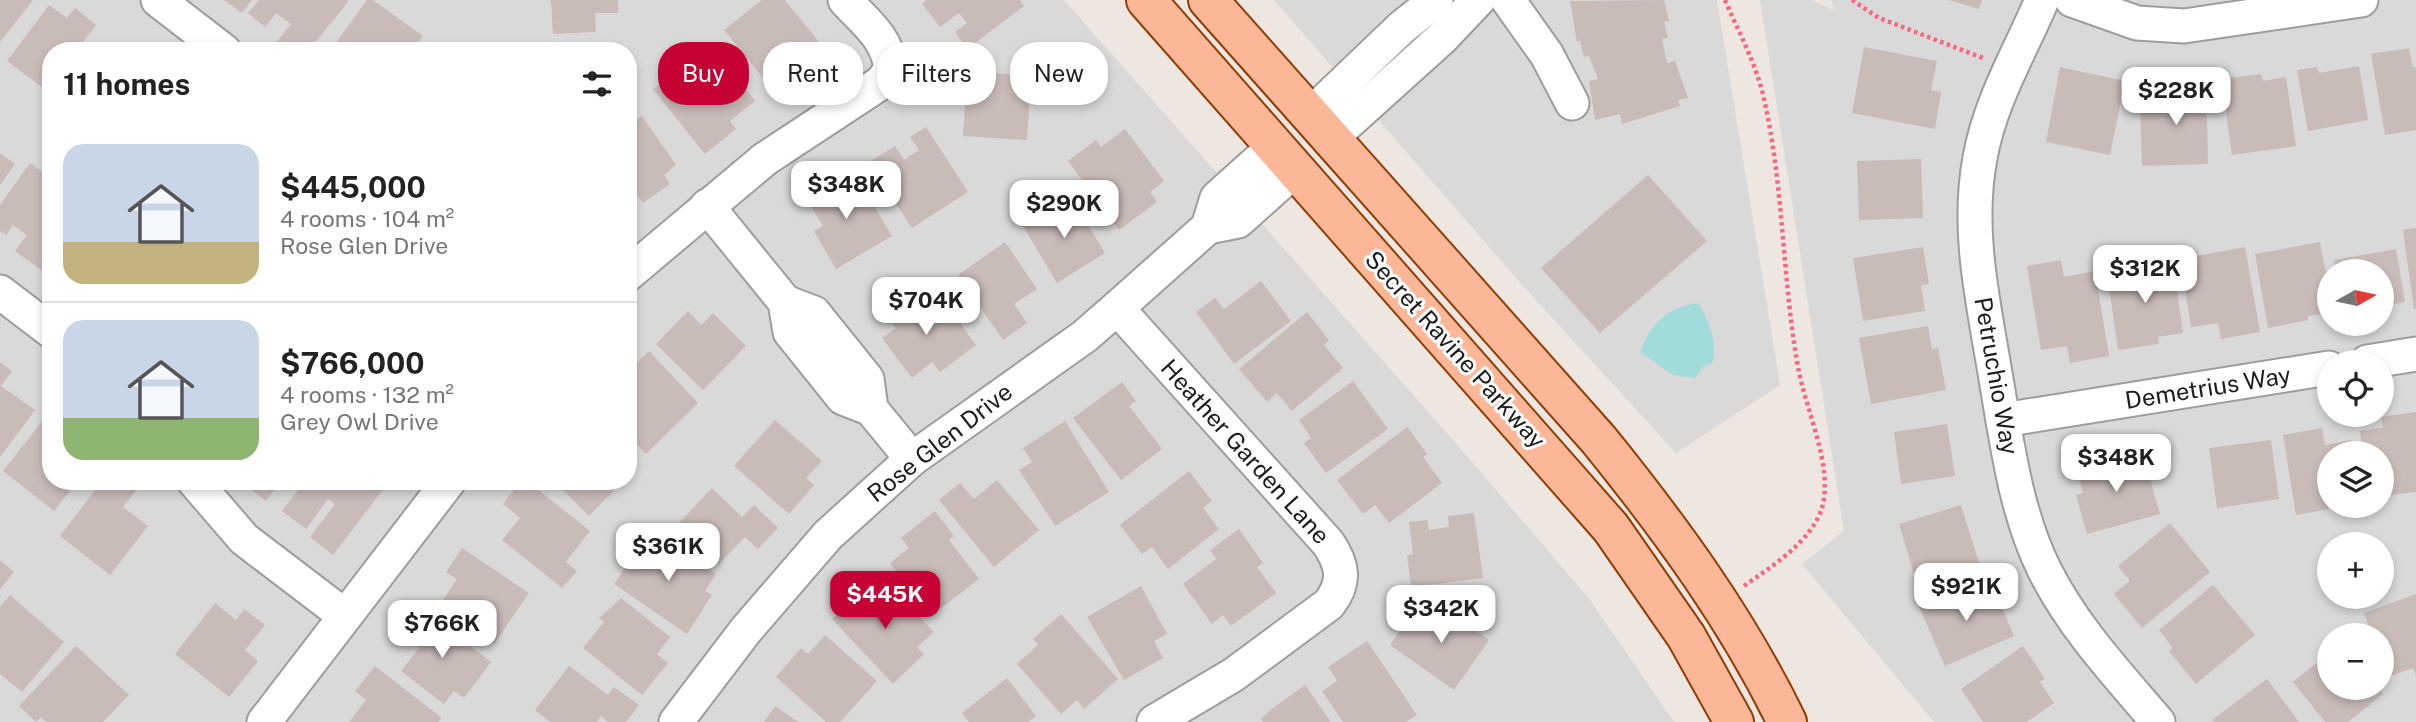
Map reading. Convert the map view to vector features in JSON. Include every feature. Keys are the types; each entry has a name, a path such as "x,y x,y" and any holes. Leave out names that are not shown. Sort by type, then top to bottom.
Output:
{"main road":[{"name":"Secret Ravine Parkway","path":"1146,0 1611,528 1686,636 1734,722"},
{"name":"Secret Ravine Parkway","path":"1208,0 1599,440 1691,558 1720,603 1787,722"},
{"path":"1285,158 1321,127"}],"street":[{"path":"158,0 213,42"},
{"path":"637,266 708,206 814,124 882,82 891,69 889,52 881,37 845,0"},
{"path":"1321,127 1401,27 1436,0"},
{"path":"1321,127 1443,37 1478,0"},
{"path":"1508,0 1547,55 1572,103"},
{"name":"Petruchio Way","path":"2042,0 2010,69 1980,156 1974,214 1980,282 2018,496 2043,568 2083,632 2158,722"},
{"path":"2072,0 2137,23 2184,26 2361,0"},
{"name":"Rose Glen Drive","path":"676,722 787,581 828,535 912,459 1085,336 1208,227 1238,221 1285,158"},
{"path":"708,206 785,302 814,313 832,360 867,379 872,409 912,459"},
{"path":"0,292 42,324"},
{"name":"Heather Garden Lane","path":"1117,308 1328,543 1338,558 1342,575 1339,591 1329,604 1233,675 1154,722"},
{"path":"2394,358 2416,355"},
{"name":"Demetrius Way","path":"2003,420 2317,370"},
{"path":"202,490 244,539 345,616"},
{"path":"264,722 442,490"}],"path":[{"path":"1720,603 1792,548 1812,526 1822,508 1824,490 1815,434 1798,367 1783,207 1764,98 1747,46 1725,0"},
{"path":"1852,0 1879,18 2010,69"}],"shaded area":[{"path":"0,0 1064,0 1101,42 1010,42 1010,105 1108,105 1108,50 1461,449 1590,600 1674,722 0,722"},
{"path":"1274,0 1717,0 1780,385 1676,453 1524,287"},
{"path":"1760,0 1812,0 1833,10 1832,0 2416,0 2416,722 1934,722 1802,564 1844,531"}],"water":[{"path":"1698,303 1711,331 1713,362 1703,367 1695,378 1673,375 1640,352 1649,333 1662,318 1678,308"}],"building":[{"path":"0,0 33,0 0,42"},
{"path":"224,0 252,0 242,13"},
{"path":"259,0 349,1 315,42 277,42 291,24 276,13 265,27 248,13"},
{"path":"367,0 373,0 423,36 419,42 337,42"},
{"path":"551,0 618,0 618,13 595,13 596,32 553,34"},
{"path":"762,0 785,0 819,42 763,42 763,78 749,61 749,42 734,42 724,30"},
{"path":"926,0 1020,0 1024,6 976,42 962,42 955,32 967,23 959,13 940,27 922,4"},
{"path":"1664,0 1669,21 1664,22 1668,38 1662,39 1667,63 1675,61 1688,98 1678,100 1680,106 1622,124 1620,114 1595,120 1589,81 1598,79 1589,56 1584,57 1580,41 1577,42 1570,1"},
{"path":"1949,0 1982,0 1979,9"},
{"path":"49,5 67,18 75,8 96,25 83,42 42,42 42,87 7,61"},
{"path":"1864,47 1937,61 1931,90 1941,92 1935,129 1852,113"},
{"path":"2409,48 2413,67 2416,67 2416,130 2385,135 2371,54"},
{"path":"2359,66 2368,120 2308,131 2297,70 2317,67 2319,73"},
{"path":"2060,67 2125,81 2110,155 2046,142"},
{"path":"996,73 1010,74 1010,105 1029,105 1027,140 963,136 965,105 996,105"},
{"path":"2261,74 2263,81 2286,77 2296,146 2232,155 2221,79"},
{"path":"2206,80 2208,164 2142,166 2140,102 2169,101 2168,81"},
{"path":"749,93 755,101 730,121 736,129 705,154 666,105 749,105"},
{"path":"642,116 676,165 664,175 670,184 643,203 637,195 637,120"},
{"path":"926,127 968,192 912,228 869,162 895,146 904,160 919,150 910,137"},
{"path":"1125,129 1164,181 1150,192 1157,202 1119,230 1068,161 1096,140 1101,147"},
{"path":"0,153 15,164 0,185"},
{"path":"1921,159 1923,218 1859,220 1857,161"},
{"path":"30,163 42,172 41,270 15,251 27,235 13,225 6,235 0,231 0,205"},
{"path":"1648,175 1707,241 1600,333 1541,268"},
{"path":"827,176 837,194 859,180 892,236 836,269 814,231 823,226 802,191"},
{"path":"1071,197 1105,253 1057,283 1023,226"},
{"path":"2416,228 2416,309 2414,309 2403,230"},
{"path":"1005,242 1037,289 1014,304 1027,323 1003,340 958,275"},
{"path":"2320,242 2323,259 2317,259 2317,315 2308,316 2308,320 2268,328 2255,254"},
{"path":"1923,247 1929,284 1921,285 1925,311 1863,321 1853,258"},
{"path":"2245,247 2260,332 2221,339 2218,323 2191,327 2180,259"},
{"path":"2396,249 2405,302 2394,304 2394,259 2340,259"},
{"path":"2061,260 2064,277 2095,271 2109,356 2070,363 2067,346 2041,350 2027,266"},
{"path":"2173,263 2183,333 2158,337 2159,344 2118,350 2107,273"},
{"path":"1261,281 1291,321 1234,364 1196,312 1215,298 1224,309"},
{"path":"924,292 946,321 954,315 976,345 940,372 932,362 912,378 882,338 896,328 889,319"},
{"path":"688,311 701,325 713,313 746,346 703,390 656,344"},
{"path":"1307,312 1329,340 1324,345 1343,368 1292,411 1277,393 1267,402 1239,369"},
{"path":"1928,326 1932,349 1938,348 1946,390 1871,404 1859,338"},
{"path":"649,351 698,403 646,454 637,444 637,362"},
{"path":"0,362 12,371 1,386 35,410 0,457"},
{"path":"1353,381 1388,429 1326,473 1304,443 1311,438 1299,420"},
{"path":"1122,382 1136,401 1129,406 1162,449 1121,480 1073,418"},
{"path":"2416,412 2416,492 2394,495 2394,441 2361,441 2360,431 2394,427 2394,415"},
{"path":"775,420 822,461 806,478 814,485 789,514 734,466"},
{"path":"42,421 42,490 71,490 54,511 3,471"},
{"path":"1065,421 1109,492 1055,526 1019,470 1032,462 1023,448"},
{"path":"1947,424 1955,476 1901,484 1894,432"},
{"path":"1407,427 1427,454 1423,457 1442,483 1389,523 1375,505 1363,514 1337,480"},
{"path":"2322,428 2324,441 2317,441 2317,511 2296,515 2283,435"},
{"path":"2271,440 2279,499 2217,508 2209,448"},
{"path":"2143,453 2160,514 2087,534 2076,495 2083,493 2077,471"},
{"path":"1189,471 1212,501 1203,508 1219,529 1168,569 1152,547 1142,554 1120,525"},
{"path":"997,480 1039,530 994,567 939,500 960,483 974,499"},
{"path":"712,488 742,517 754,505 778,528 758,549 745,537 717,566 676,526"},
{"path":"95,490 136,490 123,507 148,526 110,575 60,536"},
{"path":"252,490 274,490 266,501"},
{"path":"298,490 383,490 333,555 310,537 335,504 328,499 306,529 282,511"},
{"path":"514,490 538,490 590,531 566,562 577,571 562,588 502,540 520,518 503,504"},
{"path":"563,490 614,490 589,516"},
{"path":"1961,505 1979,563 1916,581 1899,524"},
{"path":"935,511 954,536 949,540 979,579 931,616 890,563 909,548 901,538"},
{"path":"1474,513 1483,578 1411,587 1407,555 1413,554 1409,522 1427,520 1429,530 1449,527 1448,516"},
{"path":"2170,523 2210,572 2142,628 2114,594 2130,581 2118,566"},
{"path":"1239,529 1263,563 1257,567 1276,593 1231,626 1223,615 1212,624 1183,584 1216,559 1210,550"},
{"path":"660,535 716,574 705,591 712,595 687,634 614,584 638,549 646,555"},
{"path":"462,548 529,593 494,644 439,606 457,579 446,572"},
{"path":"0,560 14,572 0,589"},
{"path":"1980,580 1989,600 1997,596 2014,636 1945,666 1919,607"},
{"path":"888,584 934,632 917,647 924,654 893,684 832,619 863,590 872,599"},
{"path":"2213,585 2255,635 2196,684 2169,651 2173,648 2159,630"},
{"path":"1141,586 1167,634 1154,641 1163,658 1124,680 1087,617"},
{"path":"2416,594 2416,676 2413,668 2394,675 2394,623 2368,623 2364,613 2375,609 2394,609 2394,602"},
{"path":"10,595 64,642 22,692 0,674 0,607"},
{"path":"621,598 670,637 657,654 668,663 642,695 583,648 604,622 599,618"},
{"path":"1435,602 1489,640 1454,690 1390,645 1411,615 1421,622"},
{"path":"215,603 236,620 244,609 265,625 245,650 258,661 229,697 175,654"},
{"path":"423,610 491,662 464,698 454,691 444,704 401,671 419,648 403,636"},
{"path":"1061,614 1118,679 1084,709 1077,700 1061,714 1017,664 1038,645 1033,639"},
{"path":"825,635 877,681 840,722 826,722 776,677 801,648 808,654"},
{"path":"1367,641 1417,715 1406,722 1343,722 1322,691 1337,681 1328,667"},
{"path":"76,646 129,695 103,722 46,722 41,717 36,722 19,706"},
{"path":"2023,646 2045,679 2040,682 2054,703 2027,722 1983,722 1961,689"},
{"path":"2317,663 2317,700 2376,700 2348,722 2325,722 2293,682"},
{"path":"375,666 442,718 438,722 349,722 366,700 355,691"},
{"path":"569,666 608,695 614,687 639,705 626,722 608,722 601,716 597,722 550,722 535,710"},
{"path":"1007,678 1036,716 1028,722 969,722 962,713"},
{"path":"2267,679 2299,722 2212,720"},
{"path":"1305,685 1331,722 1263,722 1261,719 1274,707"},
{"path":"775,706 798,722 764,722"}]}
